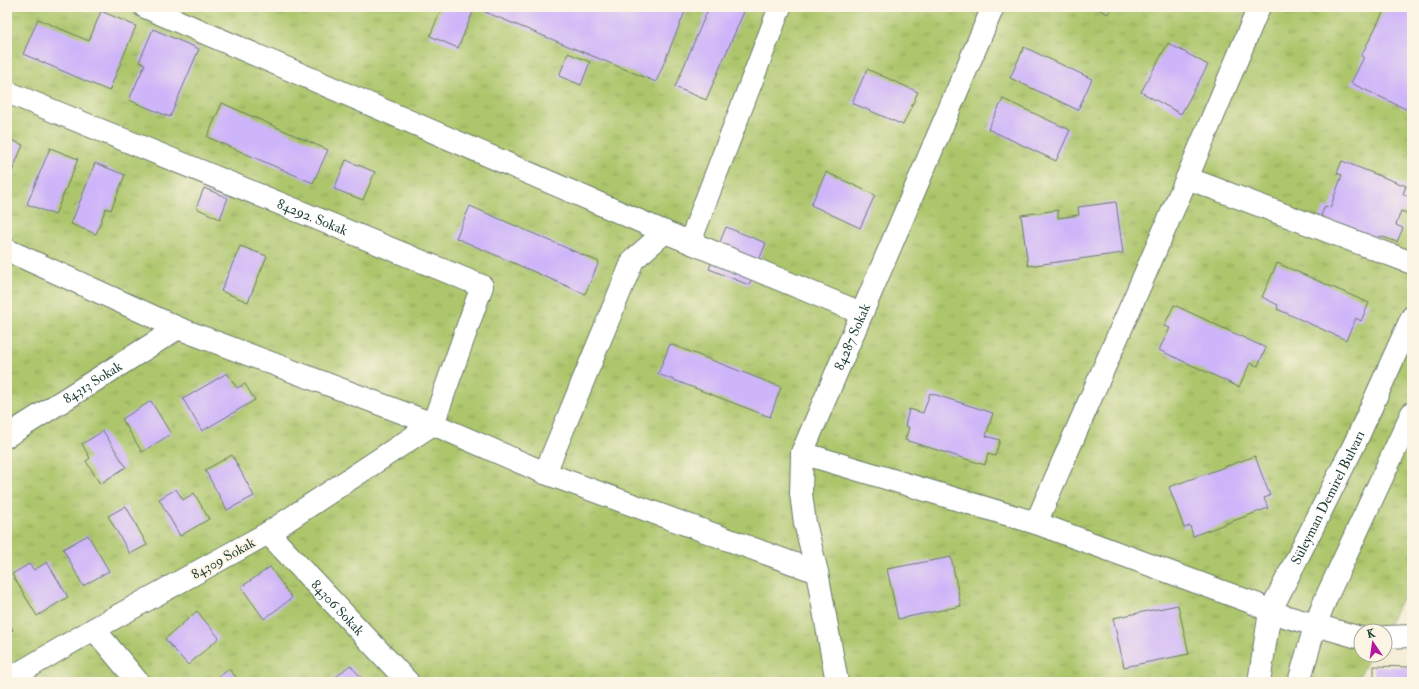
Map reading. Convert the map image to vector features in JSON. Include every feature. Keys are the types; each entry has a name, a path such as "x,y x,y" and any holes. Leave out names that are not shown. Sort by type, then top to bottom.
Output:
{"street":[{"path":"145,7 665,232 862,313"},
{"path":"690,242 780,7"},
{"name":"84287 Sokak","path":"836,682 817,572 805,523 801,494 802,453 993,7"},
{"path":"1036,523 1187,178 1259,7"},
{"name":"84292. Sokak","path":"7,92 482,286 433,424"},
{"path":"1187,178 1412,263"},
{"path":"546,473 632,260 665,232"},
{"path":"7,250 178,328 433,424 546,473 817,572"},
{"name":"Süleyman Demirel Bulvarı","path":"1259,682 1270,612 1355,443 1412,317"},
{"name":"84313 Sokak","path":"7,436 178,328"},
{"path":"1300,682 1316,626 1326,598 1412,413"},
{"name":"84309 Sokak","path":"7,680 94,629 268,533 433,424"},
{"path":"802,453 1036,523 1256,604 1270,612 1353,636"},
{"name":"84306 Sokak","path":"268,533 408,682"},
{"path":"94,629 138,682"},
{"path":"1393,637 1412,636"}],"green space":[{"path":"7,7 1412,7 1412,581 1388,623 1353,623 1353,663 1367,663 1356,682 7,682"}],"building":[{"path":"442,7 475,7 458,48 430,36"},
{"path":"486,7 687,7 656,82 485,12"},
{"path":"709,7 746,7 706,100 675,87"},
{"path":"1094,7 1112,7 1108,14"},
{"path":"1386,7 1400,7 1412,13 1412,112 1351,83 1364,57 1361,56"},
{"path":"101,11 136,26 109,91 23,54 38,19 89,41"},
{"path":"153,29 199,49 170,117 129,100 145,64 139,62"},
{"path":"1168,43 1208,65 1181,114 1141,92"},
{"path":"1024,47 1092,79 1078,110 1010,78"},
{"path":"568,53 590,62 581,85 559,76"},
{"path":"867,69 918,92 903,125 852,103"},
{"path":"1003,99 1070,130 1056,161 988,129"},
{"path":"222,103 328,150 313,183 207,137"},
{"path":"7,138 23,145 7,183"},
{"path":"50,148 78,159 55,215 27,204"},
{"path":"346,160 375,172 363,200 334,189"},
{"path":"1342,161 1406,186 1403,194 1412,197 1412,207 1409,214 1401,211 1396,225 1403,228 1397,242 1380,236 1378,241 1320,218 1325,206 1330,208 1342,175 1337,173"},
{"path":"95,163 125,175 111,210 106,208 96,234 71,224"},
{"path":"826,172 875,195 860,228 811,205"},
{"path":"204,188 228,198 220,219 196,208"},
{"path":"1116,202 1123,253 1028,266 1021,215 1058,210 1058,218 1079,215 1078,207"},
{"path":"470,206 599,262 585,294 456,238"},
{"path":"726,227 766,243 749,285 709,269"},
{"path":"240,246 267,256 248,302 221,291"},
{"path":"1277,263 1369,303 1361,321 1356,318 1346,340 1277,309 1278,305 1262,297"},
{"path":"1174,305 1266,348 1258,366 1250,363 1239,387 1159,350 1170,328 1164,326"},
{"path":"670,344 781,387 770,417 658,374"},
{"path":"227,373 237,388 245,384 255,400 202,431 183,399"},
{"path":"930,393 993,413 986,436 1000,440 995,456 988,454 985,465 905,440 909,427 905,426 909,409 923,413"},
{"path":"151,401 171,434 142,452 122,419"},
{"path":"103,431 126,467 100,484 86,461 90,458 82,444"},
{"path":"232,455 254,496 227,510 205,470"},
{"path":"1255,456 1270,496 1264,498 1268,508 1193,536 1190,526 1184,528 1169,487"},
{"path":"176,489 183,500 194,493 209,519 180,536 159,499"},
{"path":"126,506 147,545 130,554 108,516"},
{"path":"88,535 109,571 83,586 63,549"},
{"path":"951,557 961,606 898,619 887,569"},
{"path":"47,562 68,597 37,616 12,574 29,564 34,570"},
{"path":"270,567 292,598 264,619 241,587"},
{"path":"1178,605 1189,654 1124,667 1113,618"},
{"path":"197,611 219,638 188,665 165,639"},
{"path":"7,619 13,630 7,634"},
{"path":"350,665 365,682 330,682"},
{"path":"1374,666 1412,667 1412,682 1374,682"},
{"path":"229,669 240,682 213,682"}]}
